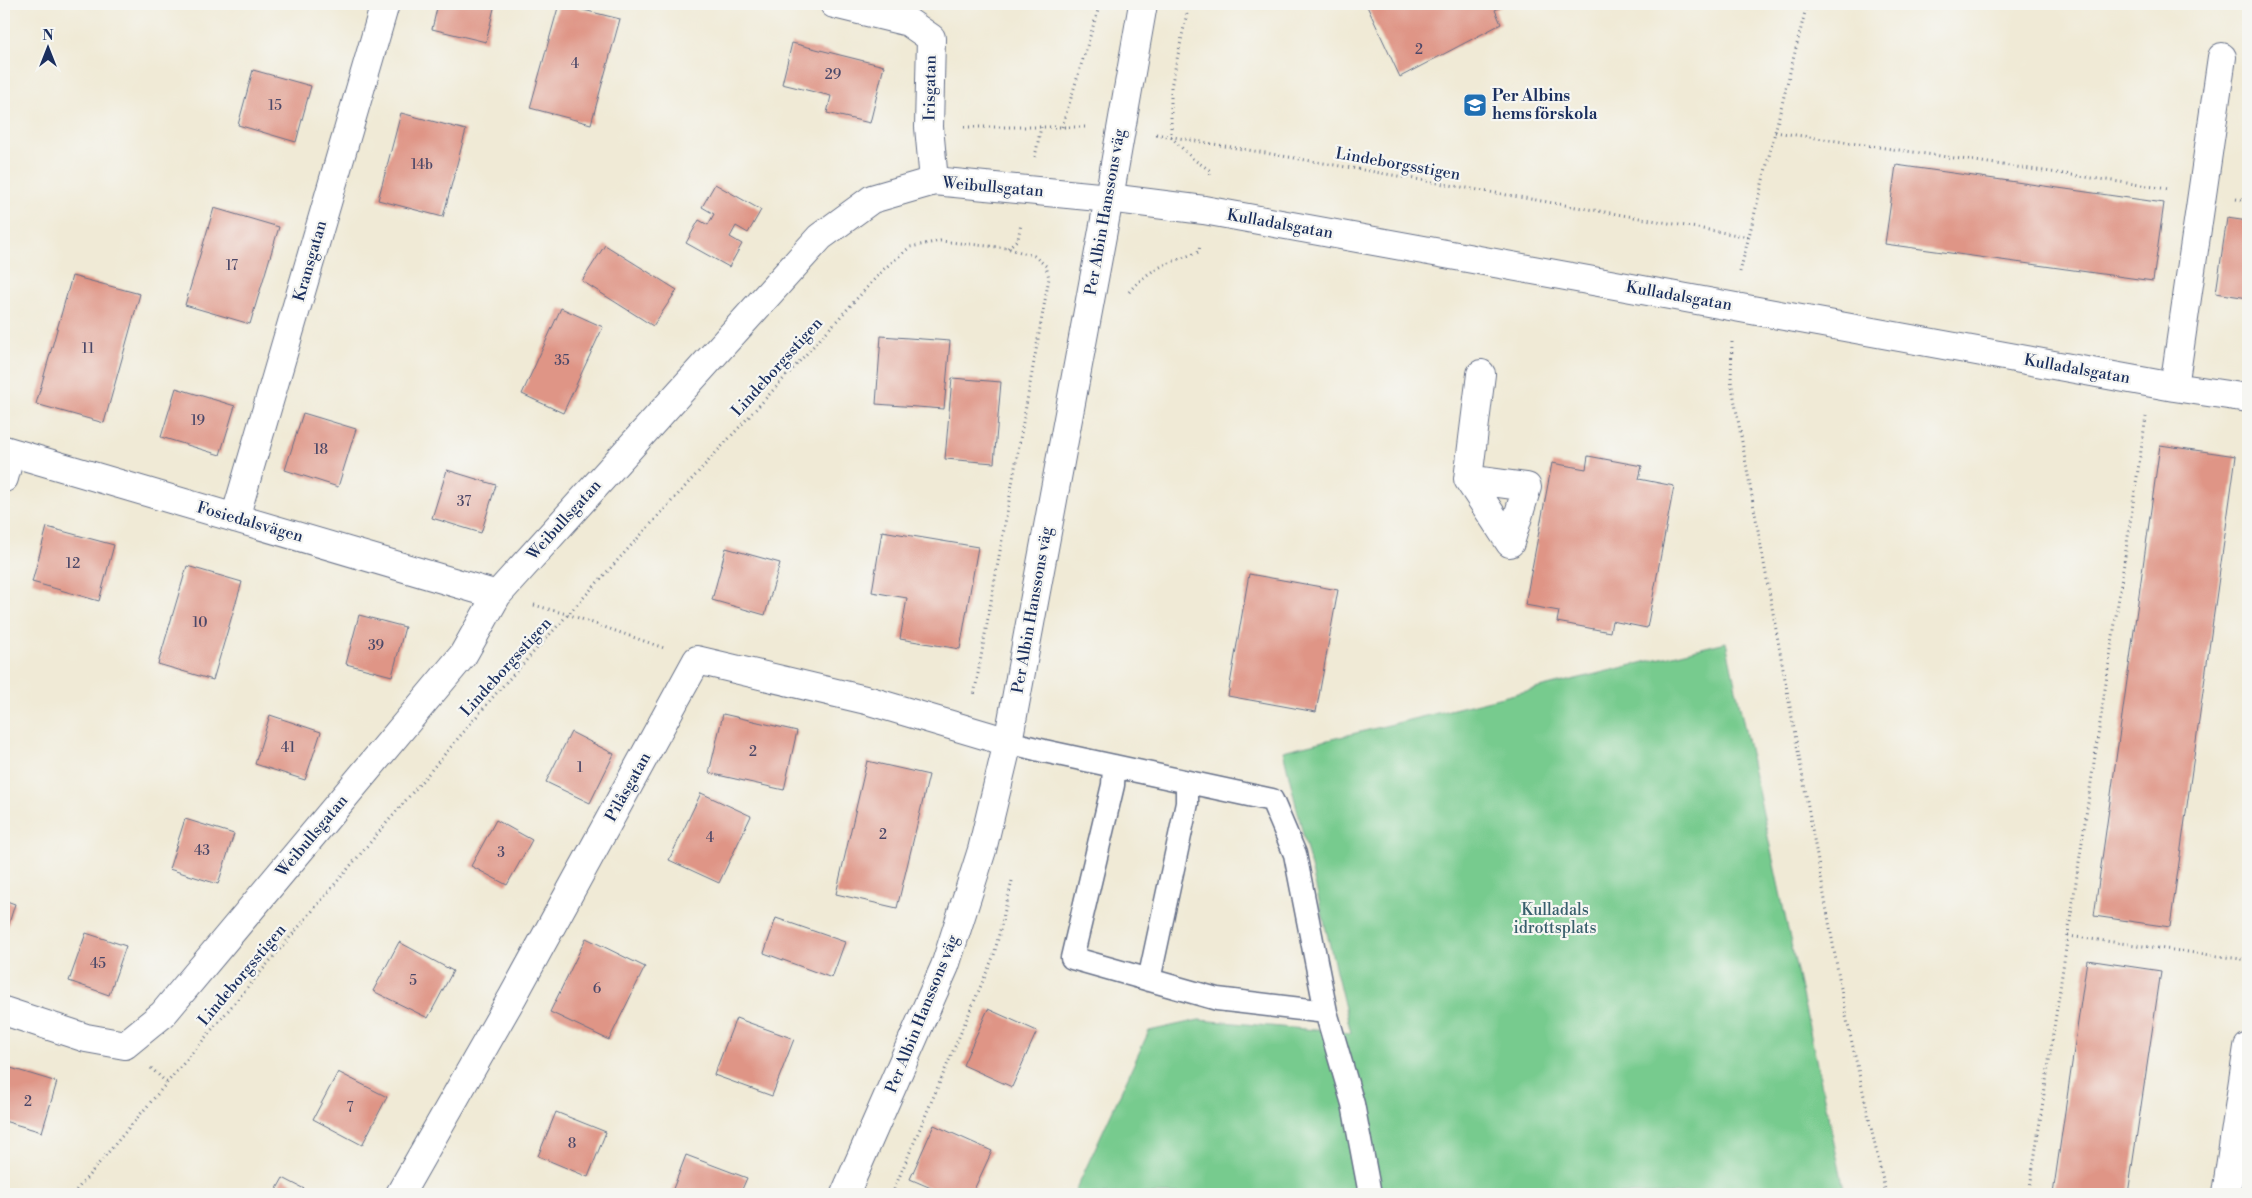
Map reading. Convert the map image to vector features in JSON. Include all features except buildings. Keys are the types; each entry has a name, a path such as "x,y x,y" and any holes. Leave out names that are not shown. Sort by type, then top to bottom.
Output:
{"street":[{"name":"Kransgatan","path":"235,518 386,4"},
{"name":"Irisgatan","path":"834,4 908,22 931,38 929,128 934,181"},
{"name":"Per Albin Hanssons väg","path":"845,1194 945,966 982,850 1008,742 1143,4"},
{"path":"2163,384 2202,194 2222,57"},
{"name":"Weibullsgatan","path":"4,1011 86,1038 125,1045 163,1014 456,663 496,595 820,237 872,199 934,181 1109,198"},
{"name":"Kulladalsgatan","path":"1109,198 1204,210 2248,398"},
{"path":"1468,479 1482,374"},
{"name":"Fosiedalsvägen","path":"6,460 235,518 496,595"},
{"path":"697,660 870,700 1008,742"},
{"name":"Pilåsgatan","path":"400,1194 517,987 697,660"},
{"path":"2226,1194 2243,1118 2248,1047"}],"lane":[{"path":"1008,742 1272,800 1295,854 1326,1012 1352,1104 1370,1194"},
{"path":"1114,766 1113,785 1072,958 1217,999 1326,1012"},
{"path":"1149,980 1187,803 1187,782"}],"path":[{"path":"1062,127 1100,4"},
{"path":"1807,4 1732,306 1731,381 1846,1016 1886,1194"},
{"name":"Lindeborgsstigen","path":"929,128 1120,128 1749,237"},
{"path":"1775,132 2248,200"},
{"name":"Lindeborgsstigen","path":"73,1194 499,690 570,615 884,269 910,247 940,241 1008,248"},
{"path":"2030,1194 2068,936 2163,384"},
{"path":"496,595 570,615 697,660"},
{"path":"2068,936 2248,960"}],"green space":[{"name":"Kulladals idrottsplats","path":"1726,642 1845,1194 1074,1194 1149,1031 1199,1020 1351,1033 1283,751"}],"place":[{"name":"Per Albins hems förskola","path":"1475,105"}]}
